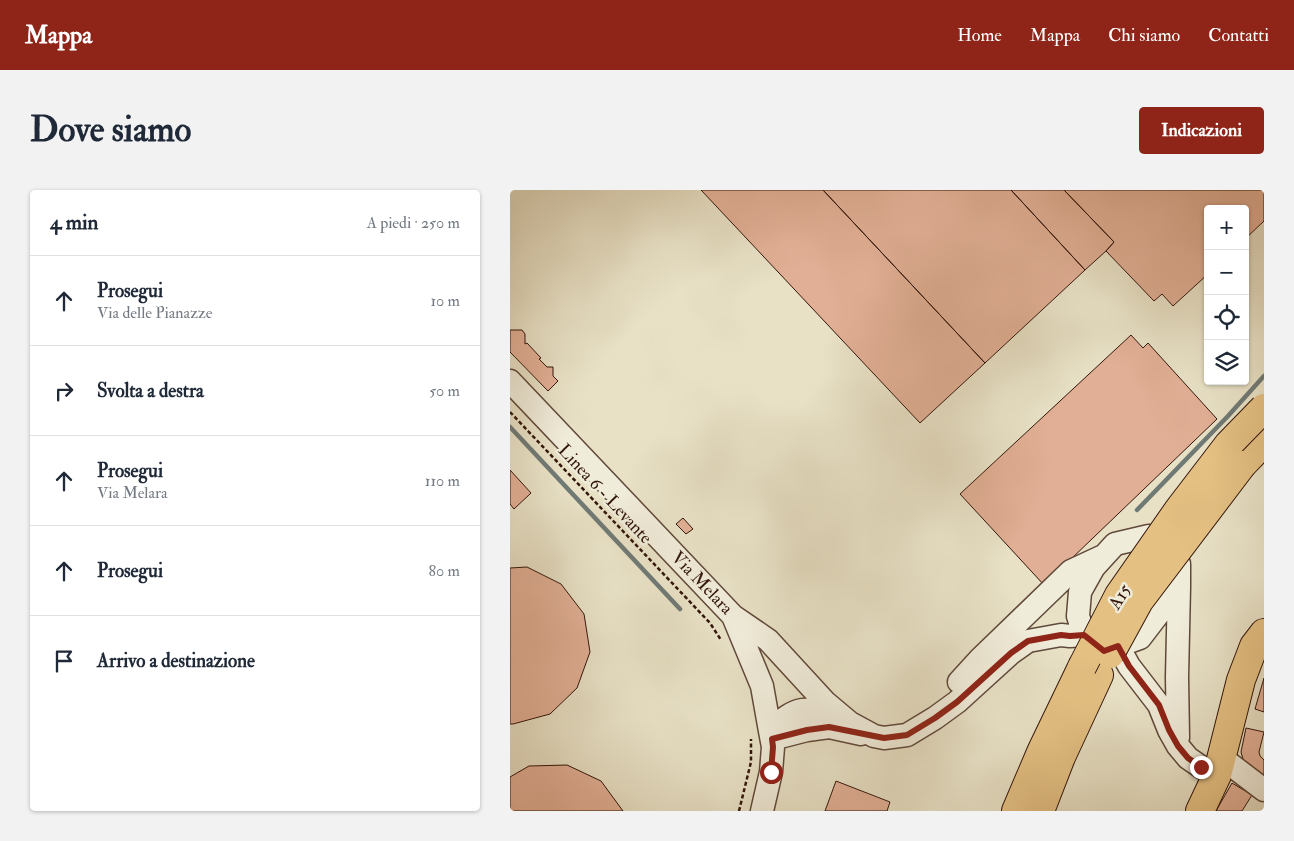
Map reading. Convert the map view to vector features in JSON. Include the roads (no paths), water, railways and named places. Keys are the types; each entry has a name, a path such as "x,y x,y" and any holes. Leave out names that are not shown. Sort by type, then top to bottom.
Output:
{"main road":[{"name":"A15","path":"1016,811 1052,753 1090,671 1119,595 1228,445 1264,408"},
{"name":"A15","path":"1090,671 1139,601 1242,464 1264,442"},
{"path":"1200,811 1219,767 1241,680 1254,646 1264,633"},
{"name":"A15","path":"1040,811 1052,753"}],"street":[{"name":"Via Melara","path":"510,381 733,616 768,640 825,702 850,723 874,736 884,738 907,735 935,718 957,702 1011,653 1028,641 1061,635 1084,635"},
{"path":"1179,587 1140,638 1104,651 1084,635 1078,616 1080,592 1094,567 1115,544 1148,536 1182,518 1264,422"},
{"path":"1178,746 1179,564 1189,525 1200,499"},
{"path":"1148,536 1179,564"},
{"name":"Via Melara","path":"918,728 980,659 1071,571 1104,556"},
{"path":"733,616 762,686 765,734 773,747 771,772 762,811"},
{"path":"1118,646 1129,666 1159,705 1169,730 1178,746 1188,758 1201,767 1219,767 1264,790"},
{"path":"765,734 783,719 797,711 806,709 823,712 850,723"},
{"path":"765,734 829,727 874,736"}],"waterway":[{"path":"1137,510 1264,376"},
{"path":"510,427 680,609"}]}
